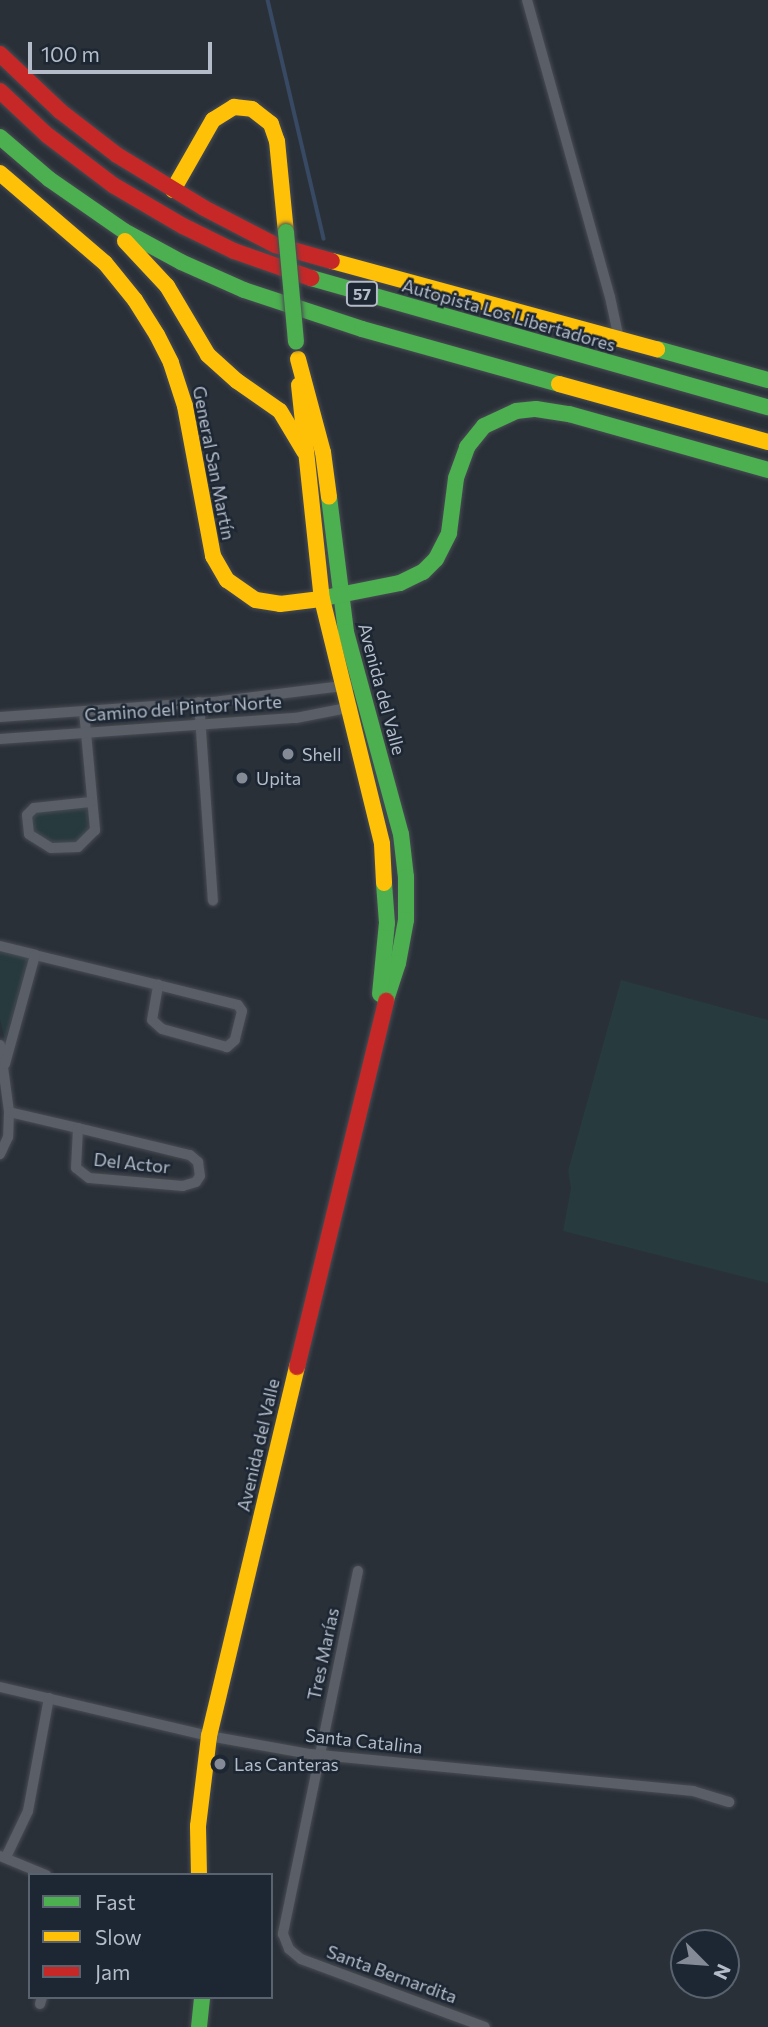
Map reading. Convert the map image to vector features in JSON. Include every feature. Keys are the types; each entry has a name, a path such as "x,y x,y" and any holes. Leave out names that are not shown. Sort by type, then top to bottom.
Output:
{"main road":[{"path":"0,54 90,135 173,190 258,237 292,251 768,380"},
{"name":"Autopista Los Libertadores","path":"0,91 47,135 113,185 159,214 234,251 350,291 768,407"},
{"name":"Avenida del Valle","path":"173,190 213,120 234,107 252,109 271,124 277,141 304,451 322,599 341,688 373,797 385,865 387,923 378,1027"},
{"name":"57","path":"0,136 74,198 124,231 181,262 276,302 768,442"},
{"name":"General San Martín","path":"0,173 105,263 135,300 157,335 171,363 185,406 210,546 227,580 246,595 267,603 289,604 409,580 436,559 449,533 456,478 467,447 484,426 508,413 524,409 559,411 768,470"},
{"path":"74,198 157,271 208,355 231,377 280,411 304,451"},
{"name":"Avenida del Valle","path":"199,1873 198,1826 209,1736 378,1027 402,942 407,877 401,834 346,632 323,452 297,351"},
{"path":"199,2027 202,1999"}],"street":[{"path":"527,0 610,297 619,339"},
{"name":"Camino del Pintor Norte","path":"0,717 200,702 359,684"},
{"path":"200,702 213,901"},
{"name":"Camino del Pintor Norte","path":"0,739 296,718 346,707 366,706"},
{"path":"84,711 91,802 96,816 95,830 78,847 51,848 29,834 27,816 34,808 91,802"},
{"path":"0,946 238,1004 242,1010 236,1040 227,1047 162,1029 152,1020 158,985"},
{"path":"5,1064 34,955"},
{"path":"0,1045 5,1064 9,1112 8,1137 0,1154"},
{"path":"9,1112 78,1128"},
{"name":"Del Actor","path":"78,1128 190,1156 198,1162 200,1175 196,1182 183,1186 81,1175 75,1161 78,1128"},
{"name":"Tres Marías","path":"289,1949 283,1934 358,1572"},
{"name":"Santa Catalina","path":"0,1687 209,1736 319,1755 693,1791 729,1802"},
{"path":"41,1873 3,1856 28,1811 49,1698"},
{"name":"Santa Bernardita","path":"289,1949 301,1959 485,2027"}],"green space":[{"path":"84,808 88,830 83,839 77,842 45,842 30,828 30,818 36,812"},
{"path":"0,951 29,958 5,1041 0,1019"},
{"path":"621,980 768,1020 768,1283 563,1231 571,1188 568,1171"}],"waterway":[{"path":"268,0 324,239"}],"traffic: fast":[{"path":"0,137 49,179 124,231 181,262 244,290 362,329 559,384"},
{"path":"286,232 296,342"},
{"path":"311,278 768,407"},
{"path":"657,349 768,380"},
{"path":"319,599 400,583 423,572 436,559 449,533 456,478 467,447 484,426 516,411 536,409 569,414 768,470"},
{"path":"329,497 346,632 401,834 406,877 406,920 398,963 386,1001"},
{"path":"380,994 387,923 384,883"},
{"path":"199,2027 202,1999"}],"traffic: slow":[{"path":"173,190 213,120 234,107 252,109 271,124 277,141 286,232"},
{"path":"0,173 105,263 135,300 157,335 171,363 185,406 213,556 227,580 256,600 280,604 319,599"},
{"path":"125,241 167,286 208,355 237,381 280,411 304,451"},
{"path":"332,261 657,349"},
{"path":"298,359 323,452 329,497"},
{"path":"559,384 768,442"},
{"path":"299,385 322,599 382,844 384,883"},
{"path":"199,1873 198,1826 209,1736 297,1367"}],"traffic: jam":[{"path":"0,54 60,111 117,155 204,208 275,245 332,261"},
{"path":"0,91 47,135 113,185 183,226 234,251 311,278"},
{"path":"297,1367 386,1001"}],"place":[{"name":"Shell","path":"288,754"},
{"name":"Upita","path":"242,778"},
{"name":"Las Canteras","path":"220,1764"}]}
